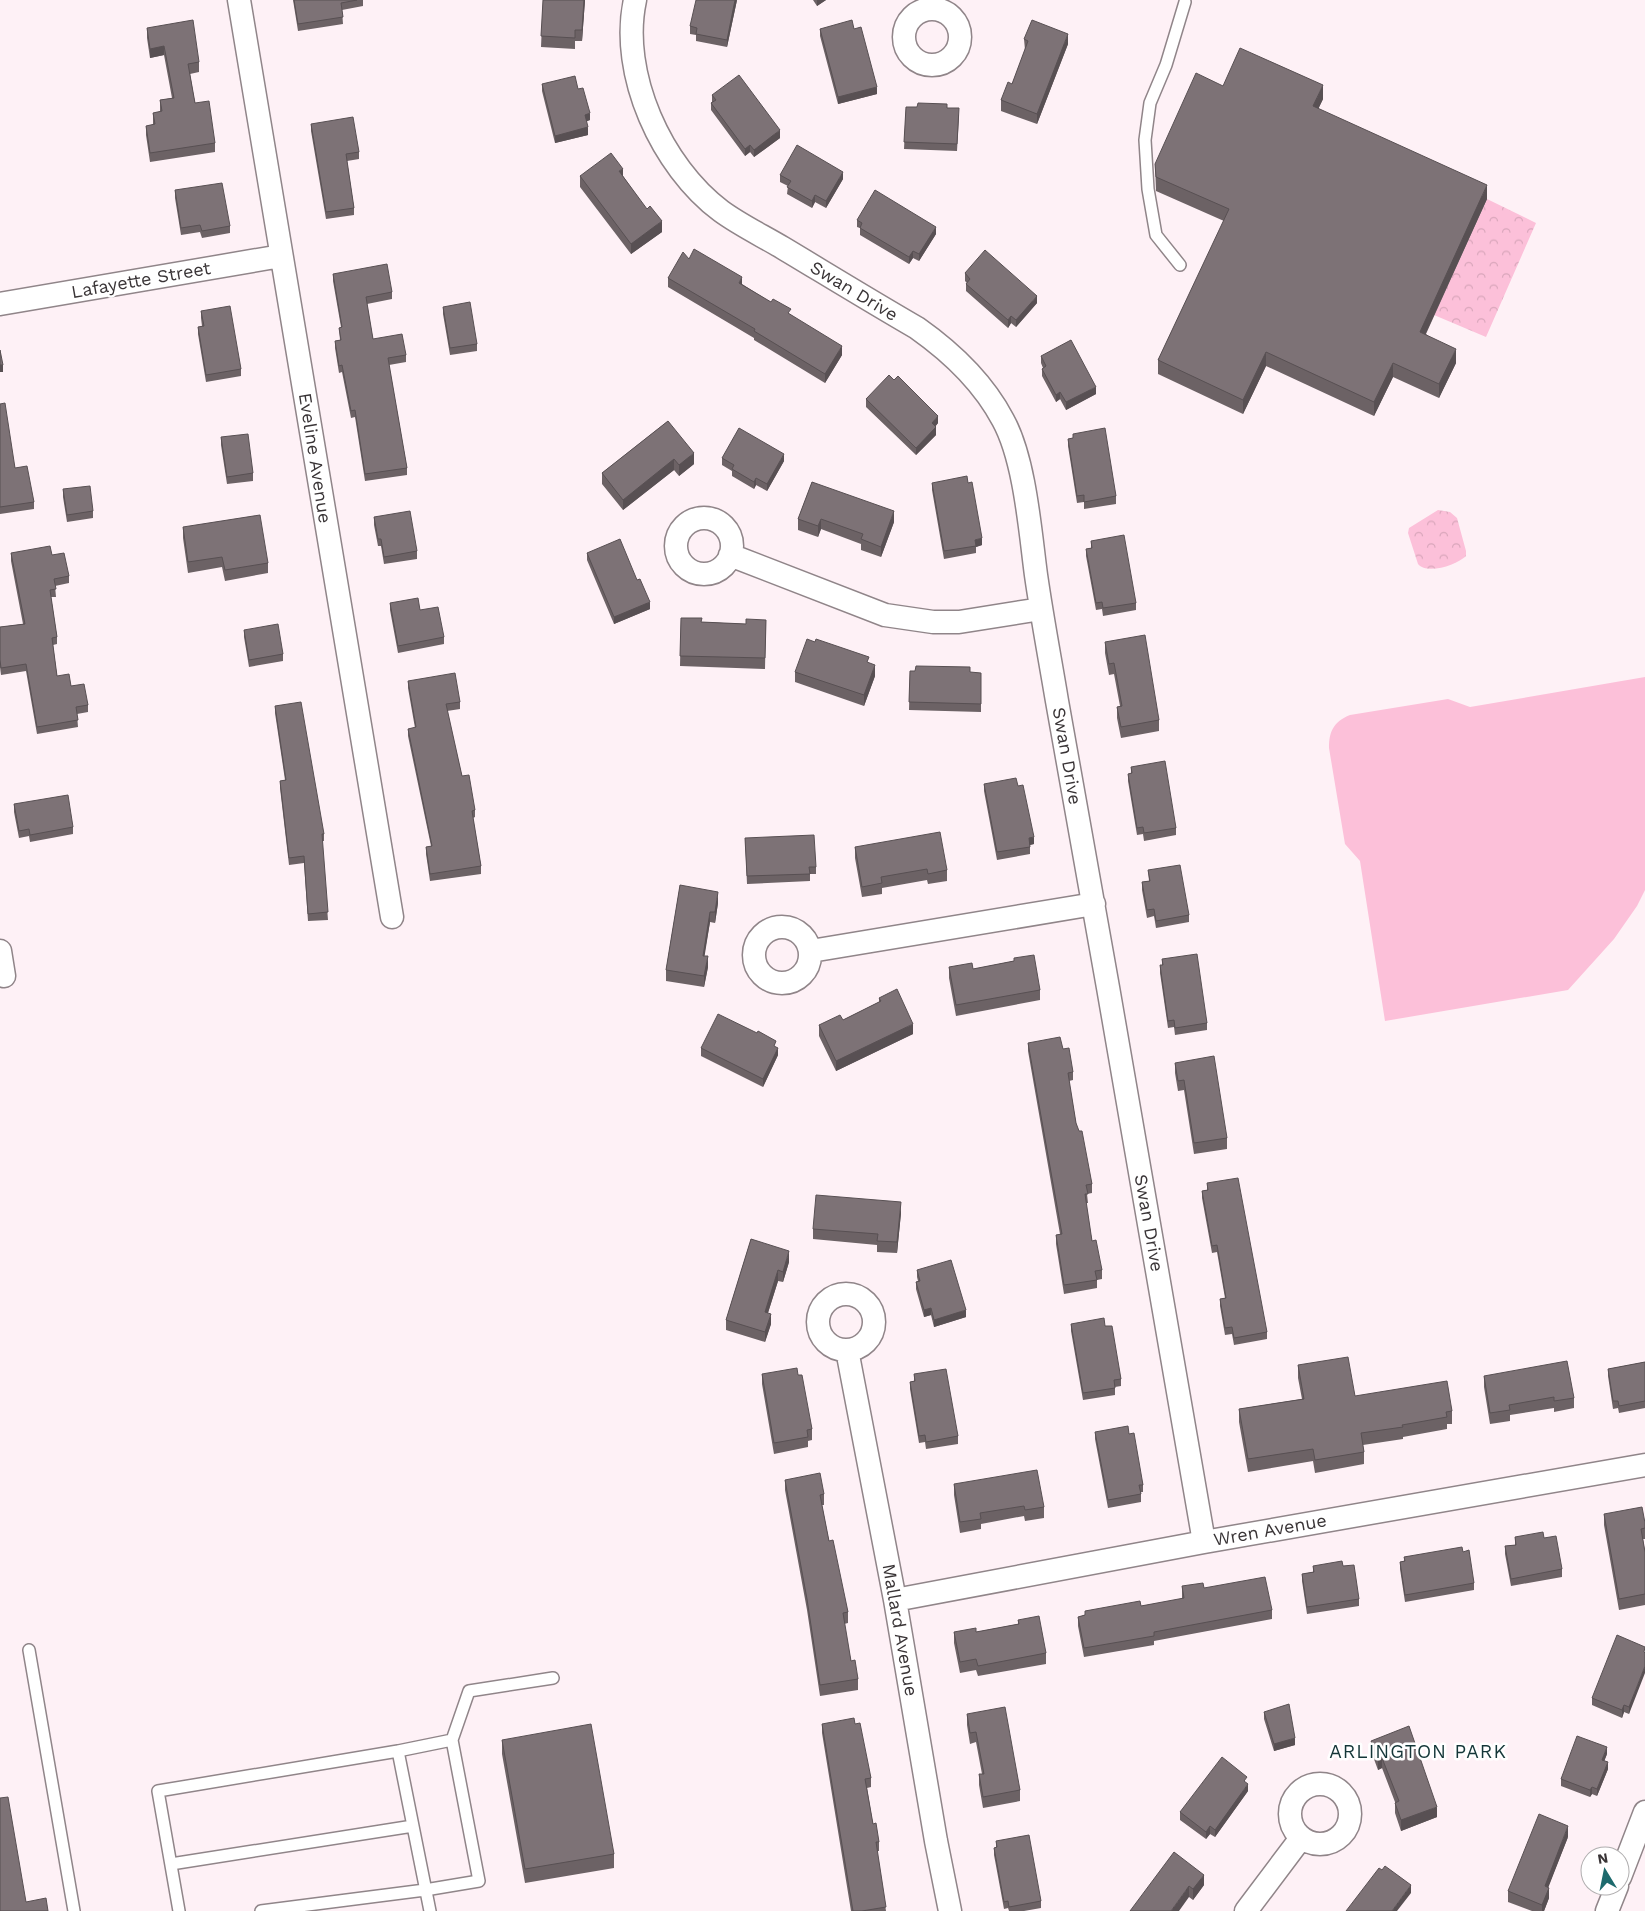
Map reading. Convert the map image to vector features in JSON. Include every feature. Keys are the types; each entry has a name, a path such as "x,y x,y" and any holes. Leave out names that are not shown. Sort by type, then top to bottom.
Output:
{"street":[{"name":"Eveline Avenue","path":"239,0 392,917"},
{"name":"Swan Drive","path":"635,0 632,29 634,60 642,97 654,124 684,176 721,211 937,342 979,384 1004,421 1017,458 1028,512 1041,609 1204,1542"},
{"name":"Lafayette Street","path":"0,304 282,256"},
{"path":"730,555 885,615 933,622 959,622 1041,609"},
{"path":"811,951 1094,904"},
{"path":"0,951 4,976"},
{"name":"Mallard Avenue","path":"848,1350 895,1600 936,1841 950,1911"},
{"name":"Wren Avenue","path":"895,1600 1204,1542 1645,1465"},
{"path":"1630,1851 1645,1812"},
{"path":"1246,1911 1301,1838"},
{"path":"1607,1911 1613,1896"}],"lane":[{"path":"1180,265 1156,235 1148,189 1145,140 1150,103 1166,65 1185,2"},
{"path":"29,1650 74,1911"},
{"path":"262,1911 425,1890 479,1881 452,1740 469,1691 553,1678"},
{"path":"179,1911 158,1791 398,1751 452,1740"},
{"path":"398,1751 430,1911"},
{"path":"171,1864 412,1826"}],"green space":[{"path":"1487,199 1536,223 1486,337 1434,315"},
{"path":"1438,510 1450,512 1457,518 1466,556 1456,563 1442,568 1428,569 1418,564 1408,533 1409,528"},
{"path":"1645,677 1645,890 1637,906 1614,939 1568,990 1385,1021 1360,861 1345,844 1329,748 1331,732 1336,724 1350,715 1448,699 1470,707"}],"building":[{"path":"294,0 357,0 341,3 343,17 298,24"},
{"path":"543,0 584,0 582,30 575,30 575,38 541,36"},
{"path":"696,0 735,0 727,40 696,34 697,28 690,26"},
{"path":"193,20 199,62 188,64 195,103 209,101 215,143 150,153 146,126 155,124 153,113 162,111 160,100 174,98 164,46 150,49 147,28"},
{"path":"852,20 854,29 861,27 877,87 838,97 820,29"},
{"path":"1032,20 1068,34 1037,114 1001,100 1008,82 1012,84 1028,41 1024,39"},
{"path":"1240,48 1323,85 1313,106 1487,185 1420,332 1456,349 1439,384 1393,363 1374,402 1266,352 1243,400 1158,360 1229,209 1156,177 1155,164 1196,73 1223,86"},
{"path":"739,75 780,130 754,150 750,145 745,149 711,103 716,100 712,95"},
{"path":"575,76 578,89 583,88 590,113 585,115 588,127 555,136 542,84"},
{"path":"918,103 947,104 947,108 959,108 957,144 904,142 906,107 917,107"},
{"path":"353,117 359,152 346,154 354,208 326,212 311,124"},
{"path":"797,145 843,172 826,201 815,195 812,201 787,187 791,181 780,175"},
{"path":"611,153 623,169 619,171 647,209 650,206 662,221 631,244 580,176"},
{"path":"222,183 230,226 202,231 200,225 181,228 175,190"},
{"path":"875,190 936,227 919,254 913,251 909,257 860,228 862,223 857,220"},
{"path":"694,249 742,277 739,283 771,302 773,299 791,309 788,313 842,346 825,374 754,331 755,329 668,278 683,252 689,259"},
{"path":"985,250 1037,296 1016,320 1011,316 1008,320 966,284 970,279 965,273"},
{"path":"387,264 392,292 366,297 373,339 402,334 406,355 388,358 407,468 365,474 355,410 351,411 342,365 339,366 335,341 341,340 339,328 342,327 333,274"},
{"path":"470,302 477,344 450,348 443,307"},
{"path":"230,306 241,369 206,375 198,327 204,326 201,311"},
{"path":"1071,340 1096,387 1066,402 1060,392 1056,395 1042,369 1046,366 1041,356"},
{"path":"0,350 3,365 0,365"},
{"path":"889,375 894,380 898,376 938,416 932,423 936,427 916,448 866,399"},
{"path":"5,403 15,468 27,466 34,502 0,507 0,404"},
{"path":"668,421 694,453 679,465 674,459 623,500 602,473"},
{"path":"739,428 784,454 767,484 756,478 754,482 732,469 734,465 722,458"},
{"path":"1105,428 1116,496 1084,502 1084,495 1077,496 1068,439 1073,438 1073,434"},
{"path":"248,434 253,473 227,477 221,437"},
{"path":"967,476 968,483 972,482 982,538 975,540 976,546 944,551 932,483"},
{"path":"812,482 894,511 881,547 861,539 863,534 821,519 818,526 798,519"},
{"path":"90,486 93,511 67,515 63,489"},
{"path":"410,511 417,551 384,557 374,517"},
{"path":"260,515 268,563 225,570 222,557 188,562 183,527"},
{"path":"1124,535 1136,603 1103,608 1102,602 1096,603 1086,549 1092,548 1091,541"},
{"path":"620,539 637,580 640,579 650,602 614,617 587,553"},
{"path":"50,546 52,555 64,553 69,576 54,579 56,589 50,590 57,637 52,638 57,676 69,674 71,686 84,684 88,705 76,707 78,720 37,727 26,664 1,668 0,627 25,624 11,553"},
{"path":"418,598 420,610 438,607 444,637 398,646 390,603"},
{"path":"681,618 702,618 701,622 746,624 746,619 766,620 765,658 680,656"},
{"path":"278,624 283,654 249,660 244,630"},
{"path":"1145,635 1159,720 1121,727 1117,707 1122,706 1114,663 1109,664 1105,642"},
{"path":"807,639 815,642 816,639 869,657 867,662 875,665 864,695 795,672"},
{"path":"916,666 970,667 970,672 981,673 981,704 909,702 910,671 915,671"},
{"path":"455,673 460,702 446,704 462,776 469,775 475,810 472,811 481,866 430,874 426,847 432,846 408,729 416,727 408,681"},
{"path":"301,702 324,834 322,834 328,912 308,914 304,856 289,858 280,781 286,780 275,706"},
{"path":"1165,761 1176,828 1144,833 1143,827 1137,828 1128,774 1132,773 1131,767"},
{"path":"1016,778 1018,786 1023,785 1034,837 1029,838 1030,847 997,852 984,784"},
{"path":"68,795 73,827 30,835 29,829 19,831 14,804"},
{"path":"940,832 947,870 928,874 927,869 881,877 882,883 862,887 855,847"},
{"path":"814,835 816,867 809,867 810,874 747,876 745,838"},
{"path":"1180,865 1189,915 1156,921 1154,909 1147,910 1142,882 1150,881 1148,870"},
{"path":"680,885 718,892 715,912 710,912 703,956 708,956 704,976 666,970"},
{"path":"1197,954 1207,1023 1175,1028 1174,1020 1168,1021 1160,965 1163,965 1162,959"},
{"path":"1034,955 1040,990 956,1005 949,967 972,963 973,969 1014,961 1014,958"},
{"path":"897,989 913,1024 836,1061 819,1025 840,1015 843,1020 881,1001 879,998"},
{"path":"718,1014 776,1041 774,1046 778,1048 763,1079 701,1048"},
{"path":"1060,1037 1063,1049 1069,1048 1073,1072 1068,1073 1076,1123 1079,1131 1082,1131 1092,1184 1086,1185 1088,1194 1085,1194 1092,1241 1096,1240 1102,1270 1095,1271 1097,1280 1064,1285 1056,1235 1062,1234 1028,1043"},
{"path":"1214,1056 1227,1138 1194,1143 1184,1080 1178,1081 1175,1063"},
{"path":"1238,1178 1267,1332 1234,1338 1232,1327 1225,1328 1220,1299 1226,1298 1217,1245 1212,1246 1202,1191 1208,1190 1207,1183"},
{"path":"816,1195 901,1202 897,1242 877,1241 878,1234 813,1229"},
{"path":"751,1239 789,1251 783,1272 778,1270 765,1312 771,1314 765,1332 726,1320"},
{"path":"951,1260 966,1310 934,1320 931,1308 924,1310 916,1282 920,1281 917,1270"},
{"path":"1104,1318 1105,1326 1112,1326 1121,1379 1114,1380 1115,1388 1083,1393 1071,1324"},
{"path":"1348,1357 1355,1396 1447,1381 1452,1411 1446,1412 1447,1417 1402,1425 1403,1427 1361,1433 1364,1452 1315,1460 1313,1449 1248,1459 1239,1409 1304,1399 1298,1365"},
{"path":"1567,1361 1574,1398 1554,1401 1554,1397 1509,1405 1510,1410 1490,1413 1484,1376"},
{"path":"1645,1362 1645,1401 1619,1406 1618,1401 1613,1401 1608,1369"},
{"path":"797,1368 798,1375 802,1375 812,1429 807,1430 808,1437 774,1443 762,1374"},
{"path":"946,1369 958,1436 926,1442 925,1435 919,1436 910,1382 915,1381 914,1374"},
{"path":"1128,1426 1129,1434 1134,1433 1143,1485 1139,1485 1141,1494 1108,1500 1095,1432"},
{"path":"1037,1470 1044,1507 1025,1510 1024,1506 980,1513 981,1519 960,1522 954,1484"},
{"path":"820,1473 824,1494 820,1495 829,1541 833,1540 848,1612 843,1613 851,1661 855,1660 858,1679 820,1685 807,1599 785,1480"},
{"path":"1642,1507 1645,1523 1645,1528 1641,1529 1645,1552 1645,1594 1619,1599 1604,1514"},
{"path":"1543,1532 1544,1538 1556,1536 1562,1569 1511,1579 1505,1546 1516,1545 1515,1537"},
{"path":"1462,1547 1463,1552 1469,1550 1474,1583 1405,1595 1400,1562 1405,1561 1404,1557"},
{"path":"1342,1561 1343,1566 1354,1565 1359,1599 1307,1607 1302,1574 1314,1572 1313,1566"},
{"path":"1265,1577 1272,1610 1154,1632 1154,1636 1084,1648 1078,1617 1085,1615 1085,1611 1140,1601 1141,1606 1184,1598 1182,1586 1203,1583 1204,1588"},
{"path":"1039,1616 1046,1653 978,1666 976,1659 960,1662 954,1632 976,1628 976,1632 1019,1624 1018,1620"},
{"path":"1617,1635 1645,1647 1645,1666 1629,1707 1624,1705 1622,1710 1592,1698"},
{"path":"1289,1704 1295,1738 1274,1744 1264,1712"},
{"path":"1005,1707 1020,1790 983,1797 979,1774 984,1774 976,1732 970,1733 967,1714"},
{"path":"854,1718 855,1724 860,1723 871,1778 865,1779 873,1824 876,1823 879,1842 876,1842 886,1907 862,1911 853,1911 822,1724"},
{"path":"591,1724 614,1854 525,1869 502,1740"},
{"path":"1409,1726 1437,1807 1401,1820 1395,1803 1399,1801 1382,1758 1378,1759 1371,1741"},
{"path":"1577,1736 1607,1747 1602,1760 1608,1762 1597,1789 1592,1787 1590,1790 1561,1779"},
{"path":"1222,1757 1247,1777 1244,1781 1248,1784 1215,1830 1210,1826 1206,1832 1180,1812"},
{"path":"8,1797 26,1902 46,1898 48,1911 0,1911 0,1798"},
{"path":"1539,1814 1568,1826 1545,1886 1549,1888 1542,1905 1508,1891"},
{"path":"1029,1835 1041,1901 1009,1907 1008,1901 1004,1902 994,1848 997,1847 996,1841"},
{"path":"1174,1852 1204,1875 1193,1889 1189,1886 1171,1911 1130,1911"},
{"path":"1385,1866 1411,1885 1392,1911 1346,1911 1379,1868 1382,1870"}],"district":[{"name":"ARLINGTON PARK","path":"1418,1751"}]}
